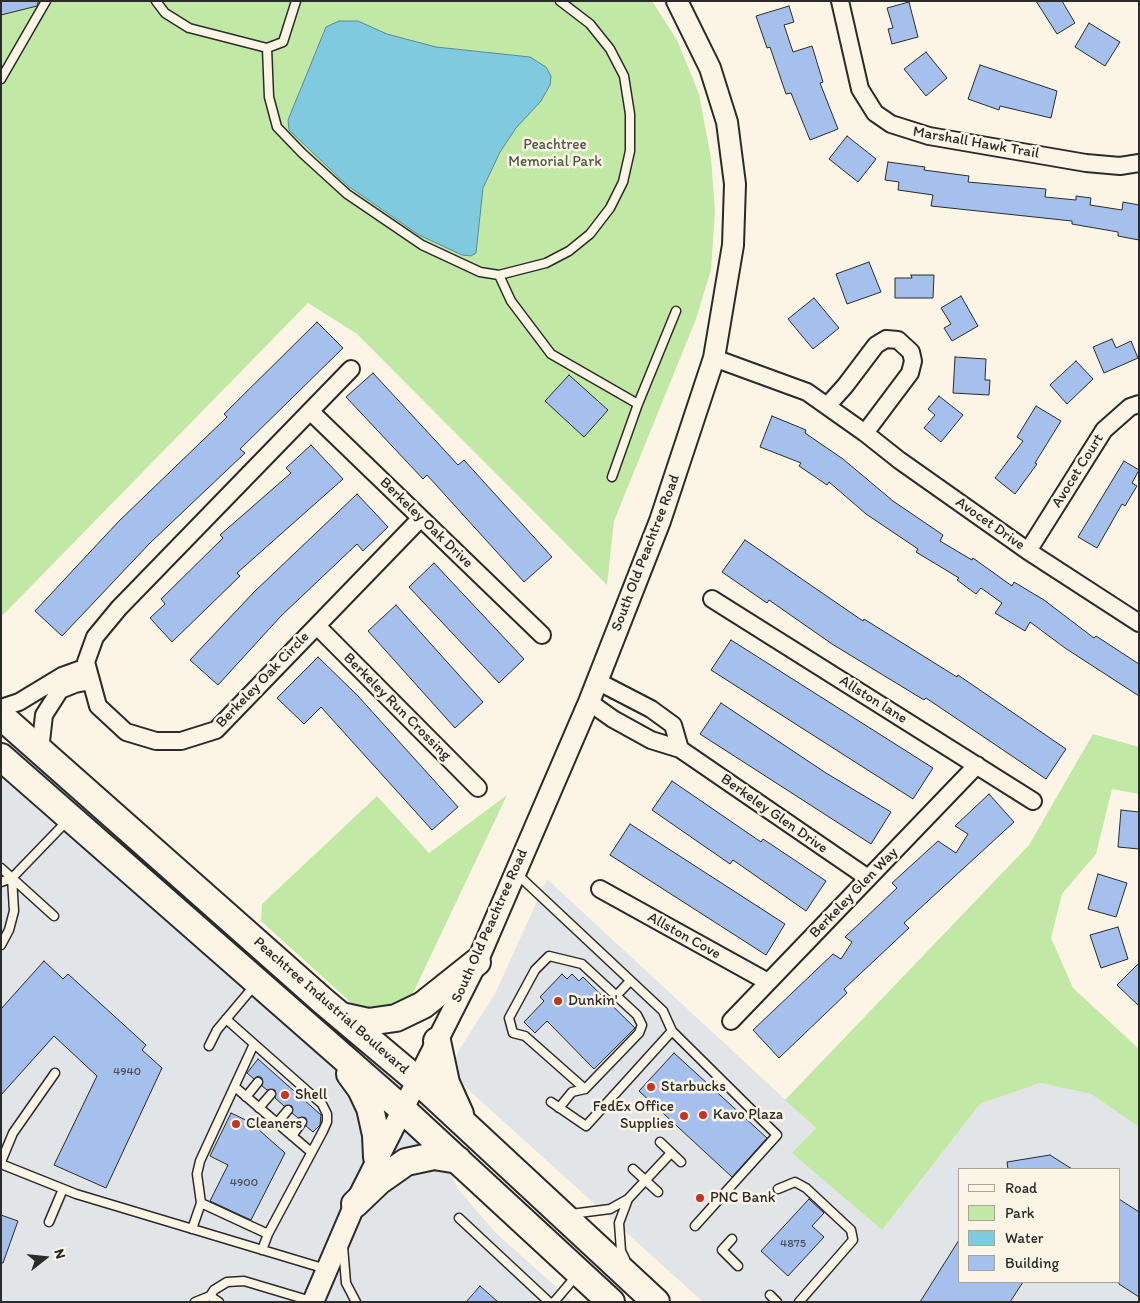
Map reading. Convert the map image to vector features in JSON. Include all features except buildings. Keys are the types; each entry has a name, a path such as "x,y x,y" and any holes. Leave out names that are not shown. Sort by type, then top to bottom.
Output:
{"highway":[{"name":"Peachtree Industrial Boulevard","path":"1,716 340,1016 417,1080 648,1294"},
{"name":"Peachtree Industrial Boulevard","path":"1,757 401,1108 610,1302"},
{"path":"340,1016 368,1022 396,1018 422,1005 477,962"},
{"path":"437,1041 446,1083 461,1116 474,1133"},
{"path":"332,1047 361,1088 370,1108 376,1135 377,1157"},
{"path":"355,1204 379,1181 406,1162 434,1156 458,1160"}],"street":[{"name":"South Old Peachtree Road","path":"313,1302 342,1232 377,1157 477,962 589,702 660,521 714,358 733,245 735,184 727,122 710,68 677,1"},
{"name":"Marshall Hawk Trail","path":"840,1 860,89 875,112 891,124 929,136 1086,162 1120,166 1139,163"},
{"path":"827,406 847,384 876,345 886,339 898,340 911,352 913,361 910,373 865,433"},
{"name":"Avocet Drive","path":"714,358 807,392 1028,551 1139,622"},
{"name":"Berkeley Oak Circle","path":"351,369 119,608 95,638 86,662 98,706 126,732 156,741 181,741 216,730 421,518"},
{"name":"Avocet Court","path":"1028,551 1104,430 1130,407 1139,404"},
{"name":"Berkeley Oak Drive","path":"310,411 542,635"},
{"name":"Allston lane","path":"712,600 1033,800"},
{"name":"Berkeley Run Crossing","path":"317,626 478,788"},
{"path":"1,708 19,702 62,676 89,674"},
{"path":"40,750 44,715 52,702 60,690 75,684 89,674"},
{"path":"597,681 659,715 673,725 680,749"},
{"path":"41,689 52,702"},
{"name":"Berkeley Glen Drive","path":"589,702 645,737 680,749 868,878"},
{"path":"645,737 659,715"},
{"name":"Berkeley Glen Way","path":"731,1021 977,765"},
{"name":"Allston Cove","path":"600,889 768,982"}],"lane":[{"path":"1,78 46,1"},
{"path":"156,1 165,13 189,28 267,48 283,42 296,1"},
{"path":"267,48 269,97 277,127 302,153 347,194 422,245 480,272 499,275 546,264 590,234 610,208 625,174 630,151 630,114 624,76 610,49 590,24 560,1"},
{"path":"499,275 511,301 551,354 638,404"},
{"path":"612,477 638,404 676,311"},
{"path":"1,882 12,878 70,818"},
{"path":"1,868 54,916"},
{"path":"515,873 663,1011 672,1032 778,1135 695,1226"},
{"path":"1,945 9,930 14,911 12,878"},
{"path":"559,1108 572,1092 585,1089 638,1033 642,1025 638,1015 582,964 568,958 549,956 535,970 509,1018 514,1033 525,1036 585,1089"},
{"path":"616,996 630,980"},
{"path":"209,1046 217,1030 257,981"},
{"path":"226,1019 254,1044 272,1065 328,1114 323,1131 310,1152 268,1234 262,1250"},
{"path":"551,1102 586,1126 672,1032"},
{"path":"192,1229 201,1203 197,1174 200,1162 254,1044"},
{"path":"54,1072 13,1132 1,1163 63,1189 326,1269"},
{"path":"246,1097 258,1082"},
{"path":"234,1087 310,1152"},
{"path":"259,1108 271,1094"},
{"path":"277,1123 288,1110"},
{"path":"292,1136 302,1122"},
{"path":"660,1142 681,1162"},
{"path":"648,1294 621,1251 619,1223 628,1199 671,1153"},
{"path":"633,1169 658,1192"},
{"path":"778,1189 795,1182 806,1188 850,1230 853,1240 799,1302"},
{"path":"49,1222 63,1189"},
{"path":"562,1215 593,1212 610,1208 628,1199"},
{"path":"201,1203 268,1234"},
{"path":"459,1218 549,1302"},
{"path":"342,1232 346,1283 356,1302"},
{"path":"732,1239 722,1250 738,1266"},
{"path":"554,1302 579,1273"},
{"path":"195,1302 210,1296 214,1290 226,1282 244,1281 313,1302"},
{"path":"770,1295 777,1302"},
{"path":"210,1296 219,1302"}],"shaded area":[{"path":"1,743 114,842 421,1101 457,1188 496,1233 573,1302 1,1302"},
{"path":"547,879 816,1128 793,1153 882,1230 980,1104 1040,1083 1091,1094 1139,1127 1139,1302 703,1302 462,1084 455,1061 459,1050 495,994"}],"green space":[{"name":"Peachtree Memorial Park","path":"1,1 652,1 677,40 699,94 711,158 715,211 711,270 696,319 614,521 607,585 357,334 308,303 1,617"},
{"path":"1093,734 1139,747 1139,794 1112,789 1096,854 1062,894 1051,938 1073,988 1139,1049 1139,1127 1091,1094 1040,1083 980,1104 882,1230 792,1153 816,1128 785,1100 1029,845"},
{"path":"507,795 413,993 398,1002 373,1008 357,1008 261,921 262,904 377,796 429,853"}],"water":[{"path":"339,21 358,21 387,34 436,47 530,57 546,67 551,76 550,85 541,101 516,128 500,152 483,188 476,253 471,256 462,255 419,235 348,186 289,130 288,120 326,27"}],"place":[{"name":"Dunkin'","path":"558,1001"},
{"name":"Starbucks","path":"651,1087"},
{"name":"Shell","path":"285,1095"},
{"name":"Kavo Plaza","path":"703,1115"},
{"name":"FedEx Office Supplies","path":"684,1116"},
{"name":"Cleaners","path":"236,1124"},
{"name":"PNC Bank","path":"700,1198"}]}
